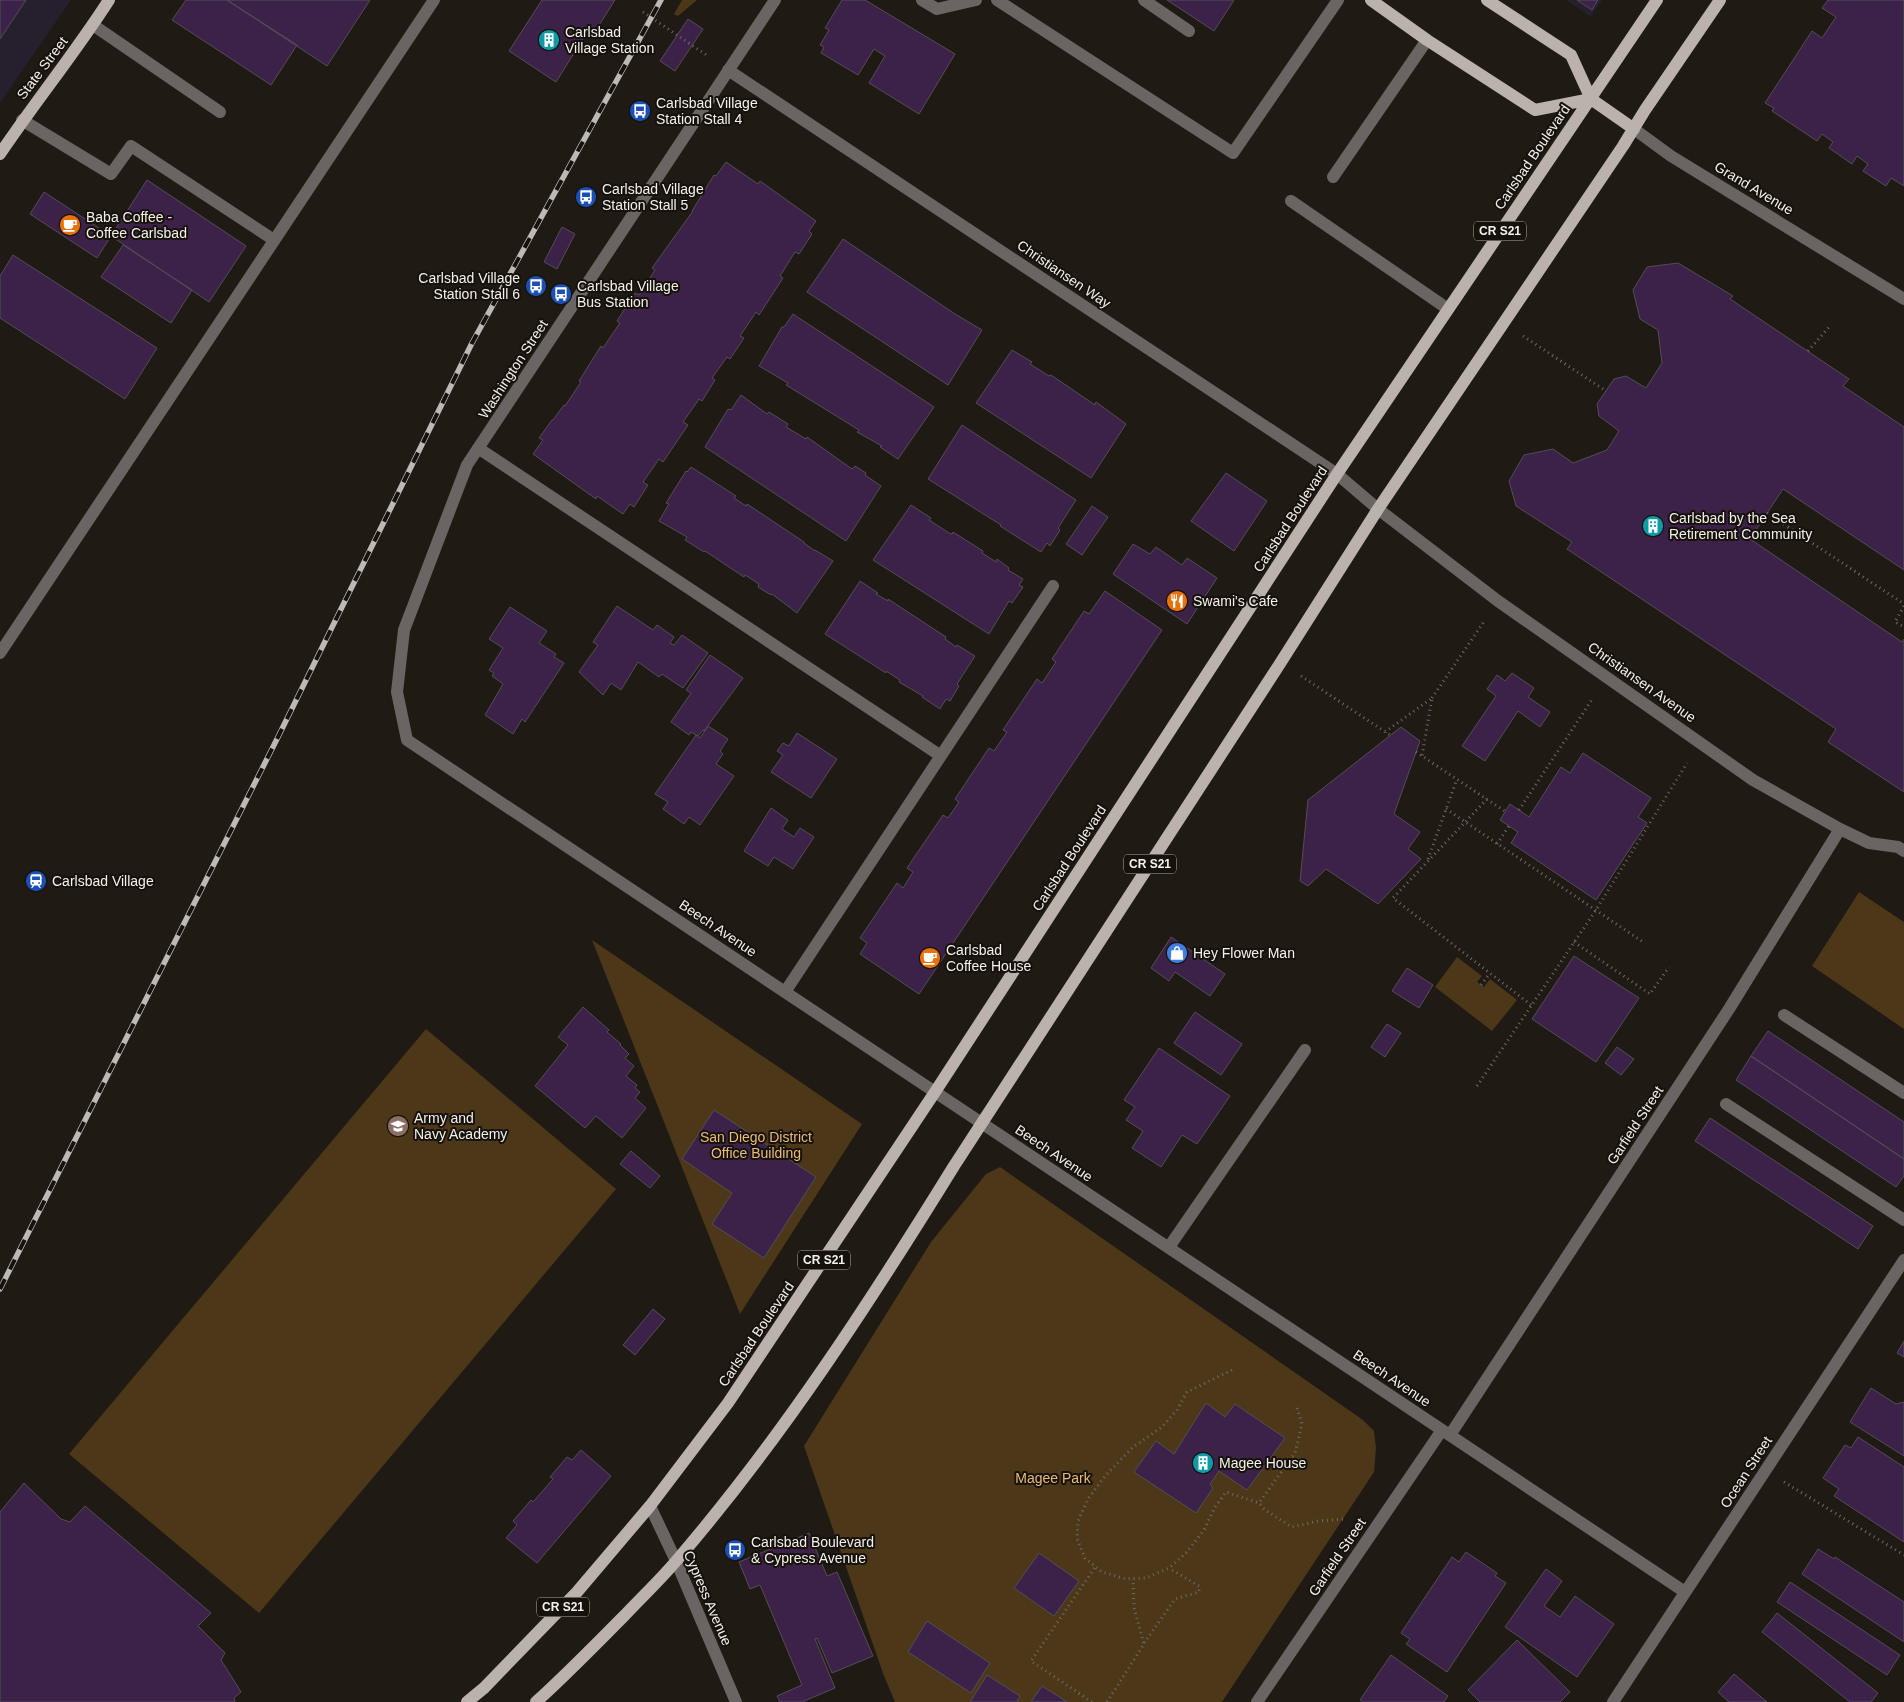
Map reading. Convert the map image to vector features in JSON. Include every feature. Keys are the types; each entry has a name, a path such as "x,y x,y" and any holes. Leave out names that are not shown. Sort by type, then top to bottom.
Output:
{"main road":[{"name":"State Street","path":"0,154 22,120 93,25 109,0"},
{"path":"1371,0 1426,40 1534,110 1590,99 1571,55 1487,0"},
{"name":"Carlsbad Boulevard","path":"467,1702 484,1688 577,1592 650,1506 728,1403 935,1092 1336,474 1656,0"},
{"name":"CR S21","path":"536,1702 565,1676 676,1561 747,1473 822,1371 1378,509 1720,0"},
{"name":"Grand Avenue","path":"1590,99 1634,129"}],"street":[{"path":"0,653 434,0"},
{"name":"Washington Street","path":"408,740 397,692 404,630 468,465 775,0"},
{"path":"922,0 937,9 976,0"},
{"path":"997,0 1233,153 1338,0"},
{"path":"1144,0 1189,31"},
{"path":"93,25 220,112"},
{"path":"1333,177 1426,40"},
{"name":"Christiansen Way","path":"728,70 1336,474 1378,509"},
{"path":"22,120 111,174 131,146 274,240"},
{"name":"Grand Avenue","path":"1634,129 1671,156 1904,299"},
{"path":"1291,202 1448,309"},
{"path":"478,448 941,756"},
{"name":"Christiansen Avenue","path":"1378,509 1498,601 1753,780 1840,829 1869,843 1898,847 1904,851"},
{"path":"786,992 1053,586"},
{"name":"Beech Avenue","path":"408,740 1685,1592"},
{"name":"Garfield Street","path":"1257,1702 1446,1432 1729,1009 1840,829"},
{"path":"1784,1015 1904,1093"},
{"path":"1168,1247 1305,1050"},
{"path":"1726,1104 1904,1220"},
{"name":"Ocean Street","path":"1613,1702 1904,1260"},
{"name":"Cypress Avenue","path":"650,1506 676,1561 736,1702"}],"path":[{"path":"643,12 728,70"},
{"path":"1504,323 1606,391"},
{"path":"1808,351 1830,326"},
{"path":"1767,513 1904,605 1895,622 1904,627"},
{"path":"1385,732 1432,698 1498,601"},
{"path":"1281,662 1390,735"},
{"path":"1519,810 1606,677"},
{"path":"1422,756 1432,698"},
{"path":"1477,1086 1596,910 1701,742"},
{"path":"1416,752 1506,812"},
{"path":"1427,862 1457,779"},
{"path":"1487,799 1393,898 1531,1005"},
{"path":"1446,808 1643,942"},
{"path":"1497,844 1509,826"},
{"path":"1574,942 1650,994 1669,967"},
{"path":"1481,985 1490,973"},
{"path":"1232,1370 1187,1392 1177,1410 1162,1427 1133,1447 1106,1475 1088,1499 1078,1521 1077,1539 1086,1558 1102,1572 1126,1579 1146,1578 1169,1568 1186,1553 1204,1530 1215,1507 1226,1492 1259,1503 1265,1510 1292,1526 1318,1521 1343,1520"},
{"path":"1259,1503 1295,1453 1302,1424 1297,1408"},
{"path":"1765,1470 1904,1555"},
{"path":"1092,1702 1031,1662 1096,1566"},
{"path":"1107,1702 1174,1598 1200,1592 1199,1586 1169,1568"},
{"path":"1133,1579 1134,1608 1144,1644"}],"shaded area":[{"path":"0,0 71,0 0,103"},
{"path":"1566,0 1602,0 1591,17"}],"green space":[{"path":"682,0 697,0 678,16 674,14"},
{"path":"1859,892 1904,922 1904,1029 1812,966"},
{"name":"San Diego District Office Building","path":"592,940 862,1124 740,1314"},
{"path":"1457,957 1482,976 1477,982 1484,987 1490,979 1517,1000 1492,1031 1435,987"},
{"path":"426,1029 616,1189 259,1613 69,1454"},
{"name":"Magee Park","path":"1000,1167 1363,1420 1374,1431 1376,1448 1374,1472 1222,1702 895,1702 884,1676 804,1446 931,1242 986,1174"}],"building":[{"path":"0,0 26,0 0,39"},
{"path":"186,0 227,0 297,45 271,85 172,20"},
{"path":"227,0 370,0 327,66"},
{"name":"Carlsbad Village Station","path":"542,0 615,0 596,30 591,26 556,82 509,51"},
{"path":"842,0 865,0 955,54 919,114 869,83 885,56 874,49 858,75 821,53 824,47 820,45 829,30 825,28"},
{"path":"1167,0 1234,0 1214,31"},
{"path":"1577,0 1598,0 1592,10"},
{"path":"1828,0 1904,0 1904,186 1891,178 1886,186 1863,171 1868,164 1857,156 1852,164 1829,148 1833,142 1822,134 1817,141 1772,111 1774,108 1765,103 1812,31 1822,38 1836,17 1822,8"},
{"path":"688,19 703,29 675,71 660,61"},
{"path":"726,162 758,184 760,181 816,221 809,231 812,234 799,254 795,252 780,276 783,278 759,315 756,312 740,336 744,338 730,359 727,357 712,378 715,380 702,401 699,399 683,422 688,425 663,462 659,459 643,482 648,485 634,507 630,504 623,514 597,496 596,499 533,454 543,440 539,438 565,406 601,346 603,348 620,323 617,321 635,293 639,295 655,270 652,268 693,211 714,175 716,176"},
{"path":"147,180 246,246 209,302 111,236"},
{"name":"Baba Coffee - Coffee Carlsbad","path":"44,192 111,236 97,258 30,214"},
{"path":"562,227 575,234 557,269 544,262"},
{"path":"843,239 982,330 948,385 807,292"},
{"path":"123,245 192,290 171,323 101,277"},
{"path":"13,255 157,348 125,399 0,318 0,276"},
{"name":"Carlsbad by the Sea Retirement Community","path":"1678,263 1733,296 1730,299 1849,379 1843,386 1904,427 1904,570 1783,489 1750,539 1902,642 1904,639 1904,792 1828,742 1836,729 1567,549 1572,542 1516,506 1509,481 1524,455 1553,449 1573,463 1607,450 1619,431 1599,416 1597,404 1614,379 1626,376 1646,388 1662,363 1658,330 1640,319 1633,290 1647,267"},
{"path":"793,314 934,407 898,459 880,447 882,446 857,432 859,430 759,366 782,327 784,327"},
{"path":"1012,350 1032,362 1030,364 1049,376 1051,375 1095,405 1096,402 1126,424 1091,478 976,403"},
{"path":"741,395 767,414 769,412 788,424 786,427 806,439 807,437 852,469 855,466 866,473 865,475 881,486 846,541 705,447 728,409 731,410"},
{"path":"962,425 1076,500 1058,528 1060,530 1050,546 1047,543 1041,552 928,479"},
{"path":"691,467 736,496 734,498 746,506 747,504 815,551 833,561 797,613 772,594 758,587 759,584 704,552 685,540 687,537 659,521 669,504 666,503 686,471"},
{"path":"1226,473 1267,501 1234,551 1191,521"},
{"path":"911,505 931,518 929,520 949,533 952,534 953,532 983,551 982,553 996,562 997,559 1009,568 1008,570 1023,579 1019,585 1023,587 1012,603 1009,601 989,634 873,560"},
{"path":"1092,506 1108,517 1082,555 1066,544"},
{"name":"Swami's Cafe","path":"1133,544 1150,554 1156,547 1182,565 1187,558 1217,578 1187,624 1113,574"},
{"path":"860,581 878,593 876,594 888,601 888,599 946,637 945,639 956,647 957,645 975,656 957,684 959,686 950,701 946,699 940,709 923,696 899,682 900,680 825,634"},
{"path":"1105,591 1162,630 919,994 860,954 867,943 860,938 897,883 903,888 913,872 907,868 943,815 948,818 959,802 955,799 989,748 994,751 1007,732 1003,730 1037,679 1042,683 1056,662 1052,659 1084,611 1089,614"},
{"path":"617,606 653,630 657,625 674,637 670,643 674,645 682,635 708,653 683,688 662,674 659,677 638,662 621,690 611,683 603,695 579,672 598,645 593,642"},
{"path":"510,607 547,631 539,643 556,654 554,657 564,663 525,722 522,719 513,734 485,715 503,684 492,676 494,673 489,670 503,648 489,639"},
{"path":"710,655 743,678 704,731 698,736 691,732 689,735 671,722 691,693 686,690"},
{"path":"1512,673 1534,688 1528,697 1550,712 1540,727 1518,711 1485,761 1462,746 1496,696 1487,689 1497,675 1505,681"},
{"path":"708,726 728,739 720,751 723,754 716,764 734,776 700,825 689,817 684,824 663,809 668,802 655,794 696,735 700,738"},
{"path":"1401,727 1420,741 1394,814 1420,832 1408,849 1421,859 1378,904 1326,869 1308,886 1300,881 1308,800"},
{"path":"797,733 837,759 811,798 771,772 783,755 777,751 783,743 789,746"},
{"path":"1583,753 1651,798 1638,817 1647,823 1596,900 1511,843 1518,832 1500,820 1510,804 1529,817 1561,767 1570,773"},
{"path":"771,808 788,820 782,829 794,837 800,828 814,837 793,869 774,857 768,866 744,851"},
{"name":"Hey Flower Man","path":"1171,937 1225,974 1210,996 1175,972 1169,981 1151,968"},
{"path":"1574,956 1639,998 1596,1062 1532,1019"},
{"path":"1407,968 1433,985 1419,1008 1392,991"},
{"path":"583,1007 609,1030 607,1032 629,1054 625,1058 634,1066 626,1076 637,1085 635,1088 640,1092 635,1098 646,1108 622,1138 596,1116 585,1128 535,1086 568,1045 558,1037"},
{"path":"1195,1012 1242,1044 1221,1075 1174,1043"},
{"path":"1387,1024 1401,1033 1385,1057 1371,1047"},
{"path":"1768,1031 1904,1122 1904,1159 1751,1056"},
{"path":"1617,1047 1634,1059 1621,1075 1605,1063"},
{"path":"1159,1048 1230,1096 1197,1144 1182,1135 1161,1167 1132,1148 1143,1131 1126,1120 1135,1107 1124,1100"},
{"path":"1751,1056 1904,1159 1904,1176 1896,1187 1736,1080"},
{"path":"714,1110 816,1177 764,1258 712,1224 732,1193 682,1159"},
{"path":"1710,1118 1873,1226 1858,1249 1695,1141"},
{"path":"631,1151 660,1176 650,1188 620,1164"},
{"path":"653,1309 665,1319 635,1355 623,1345"},
{"path":"1904,1341 1904,1357 1897,1353"},
{"path":"1871,1388 1896,1404 1904,1402 1904,1456 1850,1422"},
{"name":"Magee House","path":"1206,1403 1225,1417 1235,1404 1285,1438 1247,1490 1219,1471 1210,1484 1213,1488 1196,1513 1134,1472 1156,1441 1174,1454"},
{"path":"1858,1437 1904,1467 1904,1542 1834,1496 1839,1489 1823,1478 1845,1445 1851,1448"},
{"path":"581,1450 611,1476 537,1563 506,1538 517,1525 513,1521 553,1479 550,1477 567,1457 572,1460"},
{"path":"24,1483 61,1519 70,1522 85,1506 211,1613 198,1626 225,1653 221,1660 241,1692 234,1698 235,1702 0,1702 0,1512"},
{"path":"809,1533 827,1576 837,1572 873,1656 832,1673 817,1638 815,1639 835,1688 802,1702 780,1702 777,1696 802,1685 760,1585 750,1589 739,1562"},
{"path":"1818,1549 1834,1559 1835,1557 1904,1602 1904,1642 1802,1574"},
{"path":"1466,1552 1497,1573 1495,1576 1506,1583 1447,1672 1406,1644 1410,1639 1401,1633 1452,1557 1459,1562"},
{"path":"1039,1553 1079,1581 1054,1616 1014,1588"},
{"path":"1546,1569 1562,1581 1544,1606 1560,1617 1575,1596 1614,1624 1577,1677 1505,1627"},
{"path":"1790,1582 1900,1655 1887,1675 1777,1602"},
{"path":"1777,1613 1878,1693 1871,1702 1850,1702 1762,1632"},
{"path":"927,1621 990,1663 971,1693 908,1652"},
{"path":"1517,1640 1570,1692 1560,1702 1480,1702 1468,1690"},
{"path":"1391,1655 1448,1696 1444,1702 1363,1702 1360,1700"},
{"path":"1734,1674 1767,1702 1729,1702 1718,1692"},
{"path":"987,1675 1020,1696 1017,1702 970,1702"},
{"path":"1042,1686 1067,1702 1031,1702"}],"railway":[{"path":"0,1289 278,737 472,343 661,0"}],"place":[{"name":"Carlsbad Village Station","path":"549,40"},
{"name":"Carlsbad Village Station Stall 4","path":"640,111"},
{"name":"Carlsbad Village Station Stall 5","path":"586,197"},
{"name":"Baba Coffee - Coffee Carlsbad","path":"70,225"},
{"name":"Carlsbad Village Station Stall 6","path":"536,286"},
{"name":"Carlsbad Village Bus Station","path":"561,294"},
{"name":"Carlsbad by the Sea Retirement Community","path":"1653,526"},
{"name":"Swami's Cafe","path":"1177,601"},
{"name":"Carlsbad Village","path":"36,881"},
{"name":"Hey Flower Man","path":"1177,953"},
{"name":"Carlsbad Coffee House","path":"930,958"},
{"name":"Army and Navy Academy","path":"398,1126"},
{"name":"Magee House","path":"1203,1463"},
{"name":"Carlsbad Boulevard & Cypress Avenue","path":"735,1550"}]}
